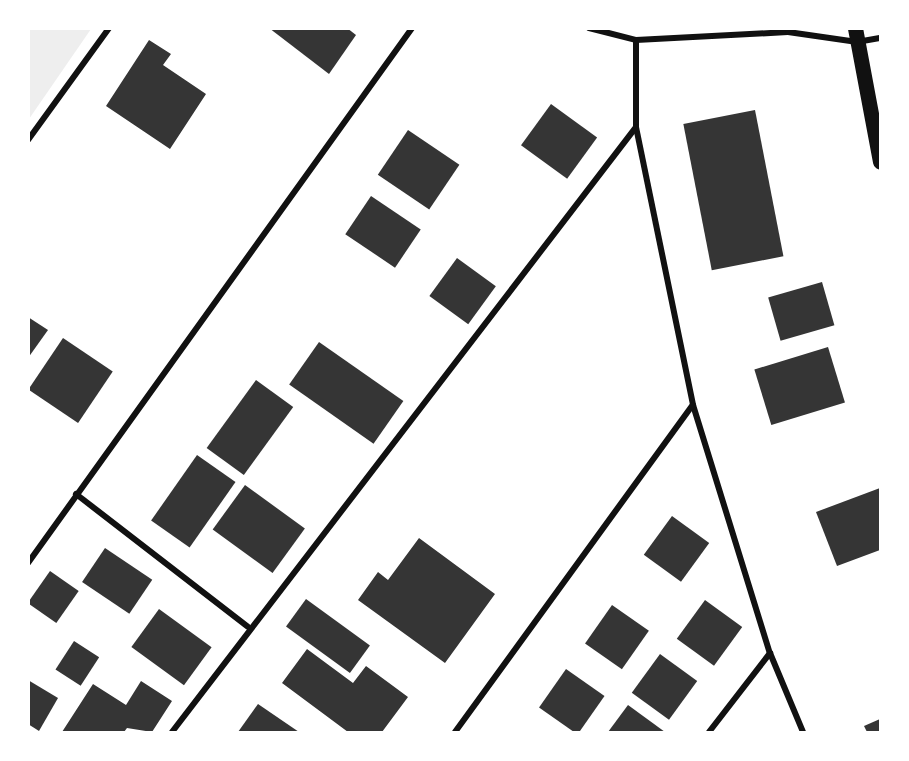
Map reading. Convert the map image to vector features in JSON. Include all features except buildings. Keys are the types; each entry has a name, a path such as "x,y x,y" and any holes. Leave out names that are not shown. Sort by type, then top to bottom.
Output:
{"main road":[{"path":"856,35 880,162"}],"street":[{"path":"28,140 109,28"},
{"path":"28,563 412,28"},
{"path":"589,28 636,40 788,32 880,38"},
{"path":"636,40 636,127 693,405 770,653 803,732"},
{"path":"172,732 248,627 636,127"},
{"path":"455,732 693,405"},
{"path":"76,494 248,627"},
{"path":"709,732 770,653"}],"shaded area":[{"path":"28,29 91,29 29,119"}]}
